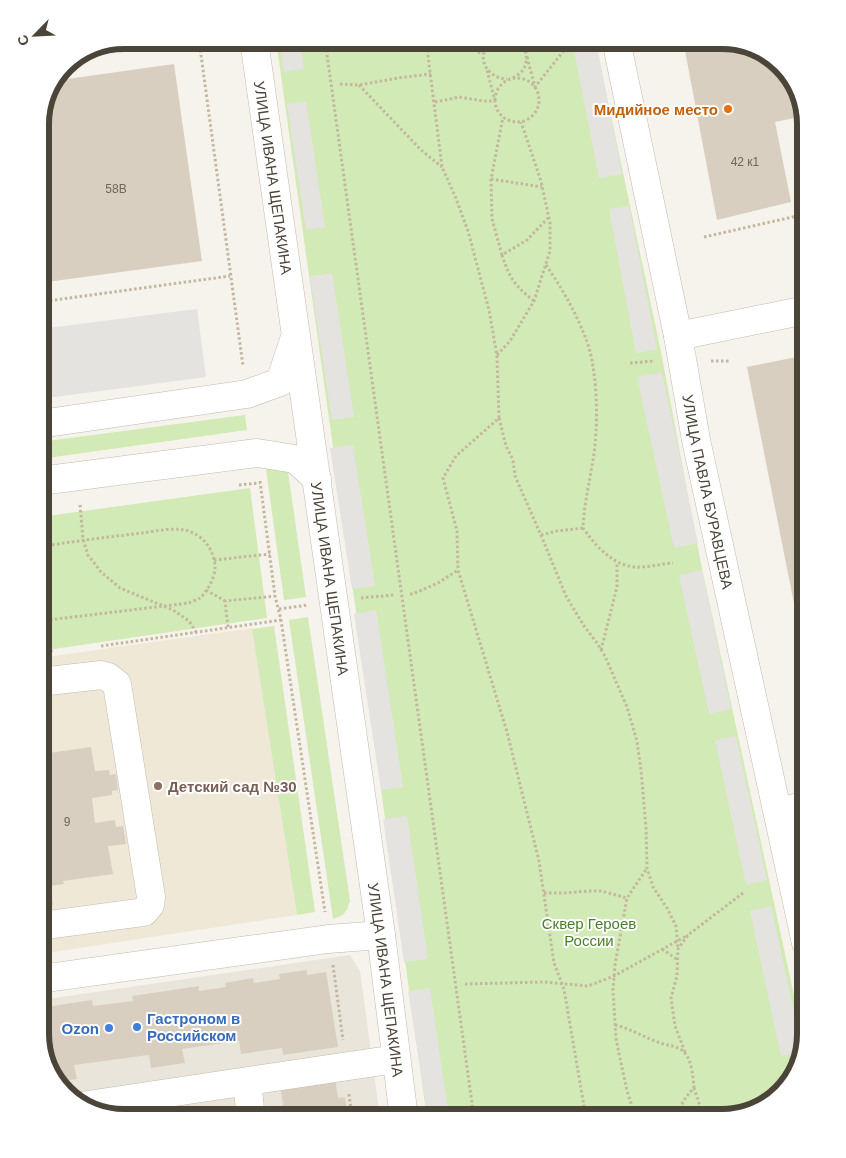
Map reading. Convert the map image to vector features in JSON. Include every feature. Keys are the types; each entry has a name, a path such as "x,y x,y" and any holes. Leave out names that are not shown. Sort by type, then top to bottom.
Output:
{"street":[{"name":"УЛИЦА ИВАНА ЩЕПАКИНА","path":"255,49 381,935 403,1109"},
{"name":"УЛИЦА ПАВЛА БУРАВЦЕВА","path":"618,49 678,336 696,440 797,901"},
{"path":"678,336 797,312"},
{"path":"49,423 247,394 280,382 295,336"},
{"path":"49,480 256,453 295,459 317,479"},
{"path":"49,681 101,675 108,677 117,684 151,897 150,905 144,912 49,925"},
{"path":"778,813 797,808"},
{"path":"49,978 328,939 381,935"},
{"path":"97,1104 396,1059"},
{"path":"247,1082 250,1109"}],"path":[{"path":"200,49 247,394"},
{"path":"325,49 473,1109"},
{"path":"427,49 442,167 455,196 470,240 489,310 497,356 499,418 515,476 566,596 601,650 612,672 624,701 636,741 644,798 647,868 653,887 676,926 678,960 670,998 676,1026 692,1070 694,1088 701,1109"},
{"path":"473,49 483,54"},
{"path":"482,49 498,110 512,122 530,119 540,104 526,49"},
{"path":"483,54 486,49"},
{"path":"495,101 496,94 505,81 522,72 526,63 524,49"},
{"path":"535,87 566,49"},
{"path":"486,66 490,73 497,78 520,78 529,81 535,87"},
{"path":"340,84 359,85 431,74"},
{"path":"359,85 421,150 442,167"},
{"path":"435,102 459,97 495,101"},
{"path":"504,117 491,179 492,219 502,255 514,283 534,301"},
{"path":"497,356 510,340 534,301 550,251 550,223 540,181 521,122"},
{"path":"491,179 542,188"},
{"path":"704,237 797,216"},
{"path":"502,255 527,240 548,217"},
{"path":"546,265 563,290 587,340 593,367 596,404 595,445 586,496 583,528 601,550 618,562 635,567 673,563"},
{"path":"49,301 230,276"},
{"path":"630,363 661,360"},
{"path":"705,361 730,361"},
{"path":"499,418 456,456 443,478 457,531 458,570 507,732 539,861 554,964 562,984 584,1109"},
{"path":"256,453 275,596 281,620 328,939"},
{"path":"80,505 83,539 88,555 101,572 120,588 173,610 189,621 196,632"},
{"path":"540,535 557,530 583,528"},
{"path":"49,545 83,539 173,530 190,532 205,541 214,556 215,569 206,590 199,598 189,603 49,620"},
{"path":"214,560 270,554"},
{"path":"601,650 617,586 618,562"},
{"path":"410,594 438,582 458,570"},
{"path":"206,590 225,601 275,596"},
{"path":"383,596 392,595"},
{"path":"225,601 228,627"},
{"path":"100,646 281,620"},
{"path":"633,1109 616,1040 613,990 615,965 628,898 647,868"},
{"path":"544,893 601,891 628,898"},
{"path":"465,984 544,982 588,986 614,976 688,935 743,893"},
{"path":"678,949 688,935"},
{"path":"662,950 678,960"},
{"path":"615,1024 685,1052"},
{"path":"679,1109 686,1096 694,1088"}],"shaded area":[{"path":"280,49 301,49 304,69 284,72"},
{"path":"574,49 598,49 622,174 599,178"},
{"path":"306,101 325,227 306,230 287,104"},
{"path":"629,206 657,349 636,353 609,209"},
{"path":"332,273 354,417 332,420 310,276"},
{"path":"197,309 206,377 49,398 49,328"},
{"path":"662,372 698,543 674,548 637,377"},
{"path":"353,445 375,586 352,589 330,448"},
{"path":"702,570 731,709 709,714 679,575"},
{"path":"376,610 403,787 381,790 354,614"},
{"name":"Детский сад №30","path":"252,628 297,915 49,953 49,657"},
{"path":"736,736 767,880 746,885 715,740"},
{"path":"407,816 428,959 404,962 383,819"},
{"path":"771,906 797,1026 795,1053 781,1056 750,911"},
{"path":"350,955 360,971 379,1109 119,1109 100,1105 78,1094 64,1080 54,1063 49,1044 49,999"},
{"path":"430,988 448,1109 427,1109 408,991"}],"green space":[{"name":"Сквер Героев России","path":"277,49 597,49 661,352 700,559 797,1009 797,1044 792,1063 787,1072 768,1094 751,1104 732,1109 426,1109"},
{"path":"245,415 247,430 49,458 49,441"},
{"path":"279,466 288,472 306,597 284,600 266,469"},
{"path":"250,488 267,618 49,650 49,516"},
{"path":"308,617 350,901 344,913 333,919 289,620"},
{"path":"274,626 315,912 297,915 252,629"}],"building":[{"path":"685,49 737,50 760,59 782,78 792,95 797,114 797,117 775,122 791,202 717,220"},
{"path":"174,64 202,261 49,282 49,119 51,104 56,90 63,80"},
{"path":"797,357 797,619 747,367"},
{"path":"91,747 95,771 109,770 110,775 116,774 118,790 112,791 112,795 92,798 95,823 115,820 116,827 123,826 126,844 108,846 113,874 63,881 64,884 50,886 53,905 49,906 49,753"},
{"path":"307,970 307,975 326,972 338,1047 283,1055 282,1048 241,1054 239,1041 182,1049 185,1063 151,1068 149,1055 74,1065 77,1079 65,1081 54,1063 49,1044 49,1007 92,1000 93,1006 133,1001 132,996 199,986 199,991 226,987 225,983 253,978 254,983 280,979 279,974"},
{"path":"335,1078 338,1098 345,1097 347,1109 284,1109 280,1085"}],"place":[{"name":"Мидийное место","path":"728,109"},
{"name":"Детский сад №30","path":"158,786"},
{"name":"Гастроном в Российском","path":"137,1027"},
{"name":"Ozon","path":"109,1028"}]}
